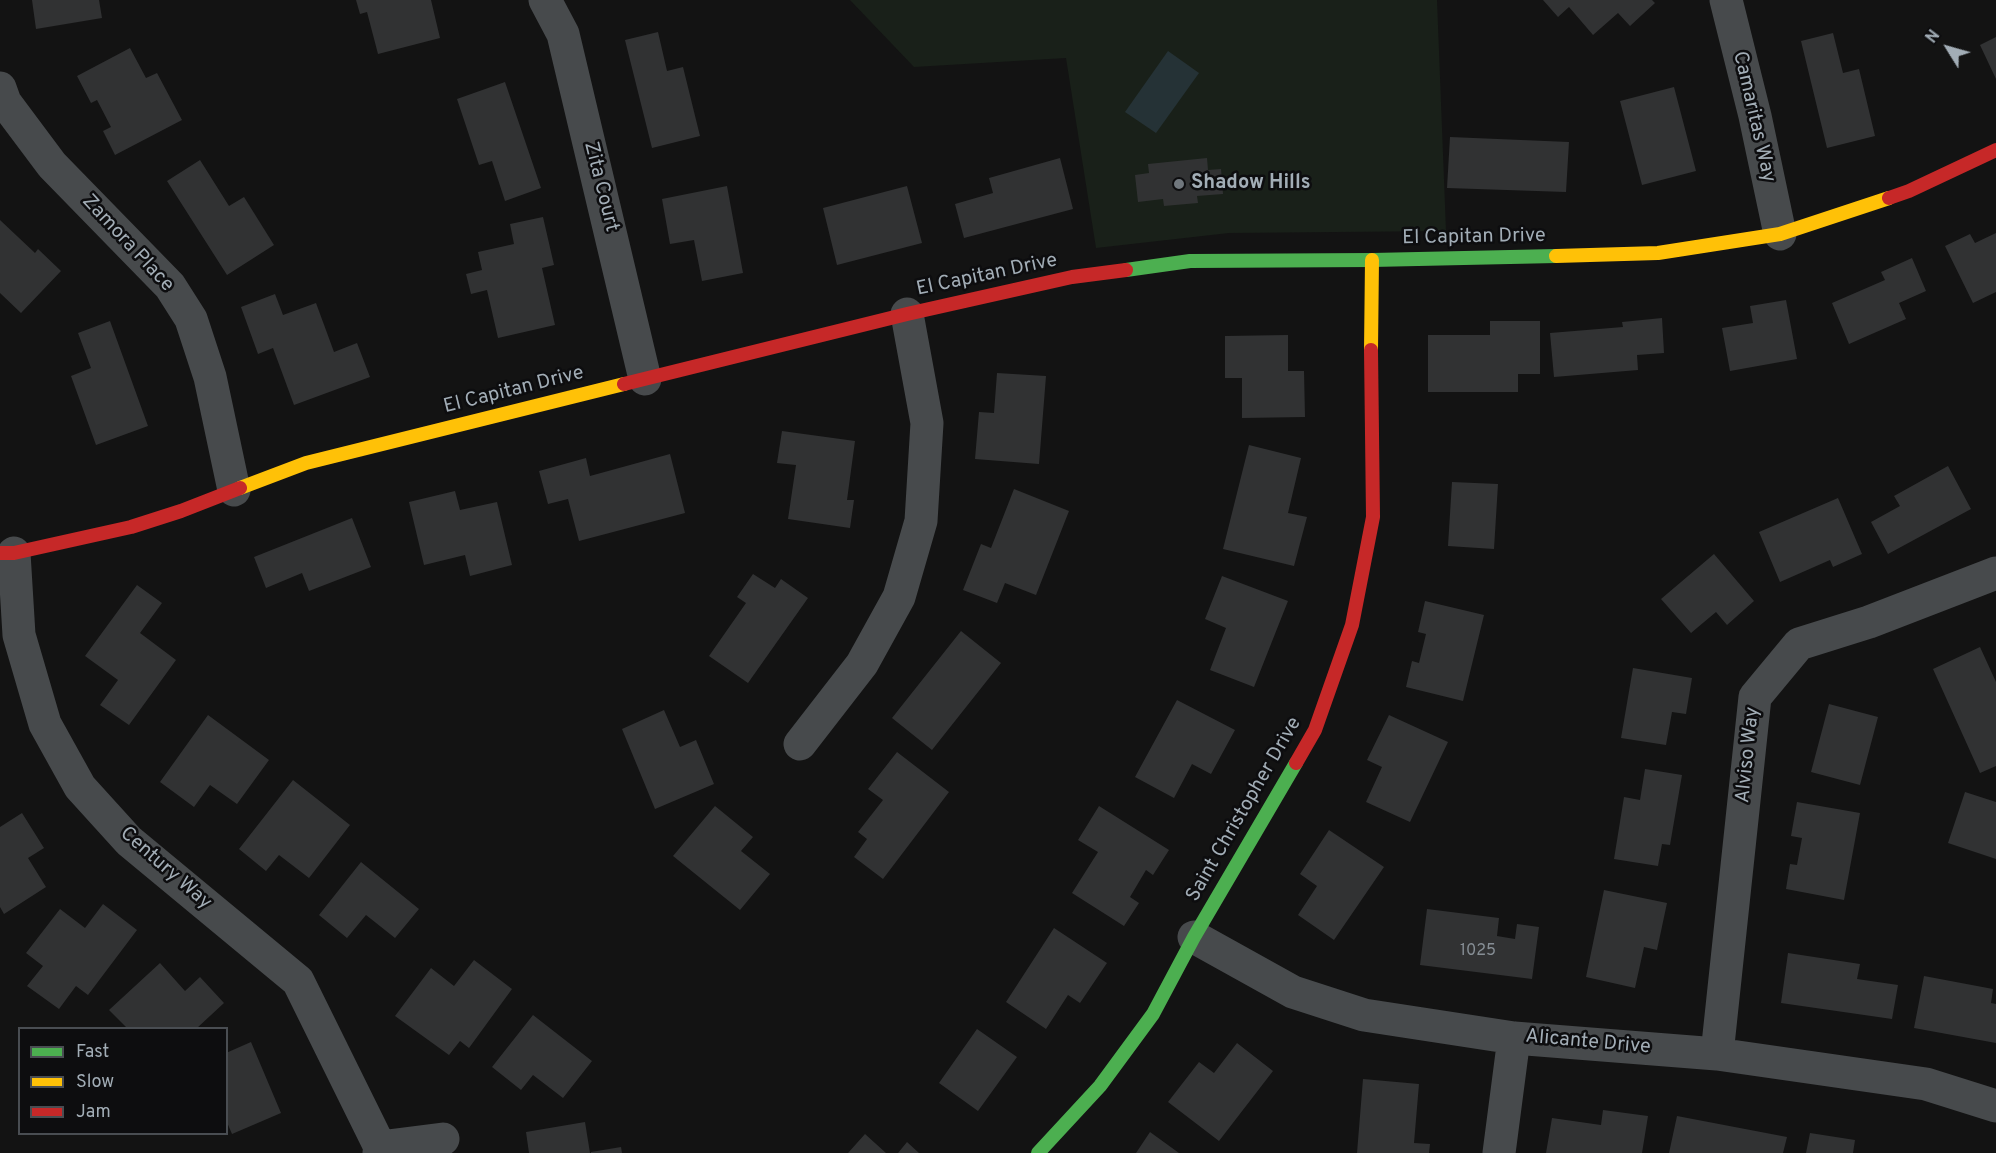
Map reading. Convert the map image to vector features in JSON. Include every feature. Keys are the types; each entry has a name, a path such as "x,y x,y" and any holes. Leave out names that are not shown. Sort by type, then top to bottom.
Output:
{"street":[{"name":"Zita Court","path":"545,0 563,34 645,379"},
{"name":"Camaritas Way","path":"1726,0 1755,116 1780,234"},
{"name":"Zamora Place","path":"0,88 6,102 52,165 170,286 191,319 210,377 234,490"},
{"name":"El Capitan Drive","path":"7,553 130,527 182,511 306,463 907,314 1072,277 1190,261 1372,260 1658,253 1780,234 1909,191 1996,150"},
{"name":"Saint Christopher Drive","path":"1038,1153 1100,1086 1153,1014 1194,937 1315,730 1352,625 1373,517 1370,314 1372,260"},
{"path":"800,744 862,664 899,597 921,521 927,423 907,314"},
{"name":"Century Way","path":"7,553 19,635 45,724 80,787 129,841 298,981 380,1150"},
{"name":"Alviso Way","path":"1718,1054 1755,697 1799,644 1869,622 1996,573"},
{"name":"Alicante Drive","path":"1194,937 1293,992 1364,1015 1514,1038 1718,1054 1926,1084 1996,1106"},
{"path":"1499,1153 1514,1038"},
{"path":"380,1150 443,1139"}],"shaded area":[{"path":"850,0 1437,0 1446,231 1229,233 1096,248 1066,58 914,67"},
{"path":"1168,51 1199,73 1156,133 1125,112"}],"building":[{"path":"32,0 99,0 102,18 36,29"},
{"path":"356,0 431,0 440,38 378,54 367,12 360,14"},
{"path":"1543,0 1652,0 1655,3 1630,26 1618,13 1593,35 1569,7 1558,17"},
{"path":"658,32 667,71 683,67 700,136 652,148 625,40"},
{"path":"1833,33 1843,73 1859,69 1875,136 1827,148 1801,41"},
{"path":"1996,37 1996,79 1980,45"},
{"path":"130,48 146,78 157,73 182,120 115,155 103,131 111,127 97,100 91,103 77,76"},
{"path":"505,82 541,188 505,201 492,161 479,165 457,99"},
{"path":"1674,87 1696,171 1642,185 1620,101"},
{"path":"1450,137 1569,142 1566,192 1447,188"},
{"path":"1060,158 1073,209 964,238 955,204 993,193 989,178"},
{"name":"Shadow Hills","path":"1207,158 1208,170 1221,169 1223,194 1197,196 1198,203 1164,206 1163,199 1138,202 1135,175 1149,173 1148,164"},
{"path":"200,160 229,206 244,197 274,245 227,275 167,181"},
{"path":"727,186 743,273 702,281 694,240 670,244 662,199"},
{"path":"907,186 922,243 837,265 823,208"},
{"path":"543,217 554,265 542,268 555,325 498,338 487,290 471,294 466,274 482,270 478,252 514,244 510,224"},
{"path":"0,220 35,253 38,249 61,271 21,313 0,293"},
{"path":"1996,233 1996,292 1973,303 1945,246 1970,234 1975,243"},
{"path":"1912,258 1926,291 1899,303 1906,319 1849,344 1832,303 1885,280 1881,272"},
{"path":"275,294 283,315 316,303 334,352 357,343 370,377 294,405 273,348 258,354 241,307"},
{"path":"1786,300 1797,359 1730,371 1722,328 1753,323 1750,306"},
{"path":"1662,318 1664,353 1637,355 1638,370 1554,377 1550,333 1623,327 1622,322"},
{"path":"110,321 148,426 96,445 71,376 91,368 78,333"},
{"path":"1490,321 1540,321 1540,374 1518,374 1518,392 1428,392 1428,335 1490,335"},
{"path":"1288,335 1288,371 1304,371 1305,417 1242,418 1242,378 1225,378 1225,336"},
{"path":"997,373 1046,376 1039,464 975,459 979,412 994,413"},
{"path":"782,431 855,441 847,500 854,500 850,528 788,519 796,465 777,463"},
{"path":"1249,445 1301,458 1288,513 1307,517 1294,566 1223,549"},
{"path":"670,454 685,513 579,541 568,499 548,504 539,471 586,458 590,476"},
{"path":"1948,466 1971,509 1888,554 1871,522 1900,506 1894,496"},
{"path":"1452,482 1498,484 1494,549 1448,546"},
{"path":"1014,489 1069,511 1036,595 1005,583 997,603 963,590 981,544 991,548"},
{"path":"455,491 460,510 497,502 512,565 470,576 465,555 424,565 409,502"},
{"path":"1838,498 1862,554 1833,567 1830,560 1780,582 1759,532"},
{"path":"352,518 371,567 309,591 302,573 266,588 254,557"},
{"path":"1714,554 1754,601 1727,625 1716,612 1691,633 1661,599"},
{"path":"753,574 775,588 781,579 808,598 748,683 709,656 746,603 737,597"},
{"path":"1222,576 1288,601 1254,687 1210,670 1226,628 1205,619"},
{"path":"137,585 162,603 140,633 176,660 129,725 100,705 118,680 85,656"},
{"path":"1425,601 1484,615 1463,701 1406,687 1412,661 1419,663 1426,634 1418,632"},
{"path":"961,631 1001,663 932,750 892,718"},
{"path":"1980,647 1996,682 1996,766 1980,773 1933,669"},
{"path":"1633,668 1692,678 1686,714 1672,712 1666,745 1621,738"},
{"path":"1177,700 1235,730 1211,774 1192,764 1174,798 1135,777"},
{"path":"1829,704 1878,717 1860,785 1811,772"},
{"path":"664,710 680,747 696,740 714,784 655,809 622,729"},
{"path":"208,715 269,760 237,804 210,785 194,807 160,782"},
{"path":"1389,715 1448,742 1410,822 1366,802 1382,767 1367,760"},
{"path":"897,752 949,792 883,879 854,857 867,839 858,832 883,800 868,789"},
{"path":"1645,769 1682,775 1670,845 1662,844 1658,866 1614,859 1624,797 1640,800"},
{"path":"293,780 350,825 309,878 279,855 266,871 239,849"},
{"path":"1965,792 1996,802 1996,859 1948,843"},
{"path":"1797,802 1860,813 1844,900 1786,889 1790,864 1797,865 1802,838 1791,836"},
{"path":"715,806 753,837 741,851 770,874 740,910 673,856"},
{"path":"1099,806 1169,850 1153,875 1146,870 1130,897 1139,903 1124,926 1072,893 1098,852 1078,840"},
{"path":"22,813 44,848 28,858 46,887 4,914 0,907 0,827"},
{"path":"1329,830 1384,867 1334,940 1298,915 1317,886 1300,874"},
{"path":"361,862 419,909 395,938 366,915 347,938 319,915"},
{"path":"1604,890 1667,903 1657,950 1644,947 1635,988 1586,977"},
{"path":"103,904 137,930 88,995 76,986 59,1009 27,986 43,966 26,953 60,909 85,928"},
{"path":"1427,909 1499,918 1497,936 1515,939 1517,924 1539,927 1532,979 1420,965"},
{"path":"1054,928 1107,963 1080,1003 1068,995 1046,1029 1006,1002"},
{"path":"1788,953 1860,964 1857,979 1898,985 1892,1019 1781,1003"},
{"path":"474,960 512,989 469,1048 460,1041 449,1055 395,1016 431,968 454,986"},
{"path":"160,963 185,991 200,977 224,1003 198,1027 126,1027 109,1010"},
{"path":"1924,976 1993,989 1991,1003 1996,1004 1996,1043 1914,1028"},
{"path":"533,1015 592,1061 563,1098 533,1075 521,1090 492,1067"},
{"path":"977,1029 1017,1057 978,1111 939,1083"},
{"path":"251,1042 281,1113 232,1134 228,1125 228,1052"},
{"path":"1237,1043 1273,1071 1219,1141 1168,1102 1199,1062 1214,1073"},
{"path":"1363,1079 1419,1084 1414,1143 1430,1144 1429,1153 1357,1153"},
{"path":"1603,1110 1648,1116 1642,1153 1546,1153 1552,1118 1601,1125"},
{"path":"1677,1116 1787,1137 1783,1153 1669,1153"},
{"path":"585,1122 590,1153 529,1153 526,1132"},
{"path":"1150,1132 1179,1153 1136,1153"},
{"path":"1810,1133 1855,1140 1853,1153 1806,1153"},
{"path":"865,1134 886,1153 848,1153"},
{"path":"907,1142 919,1153 898,1153"},
{"path":"621,1147 622,1153 591,1153 591,1152"}],"traffic: fast":[{"path":"1126,270 1190,261 1556,256"},
{"path":"1038,1153 1100,1086 1153,1014 1194,937 1296,763"}],"traffic: slow":[{"path":"1556,256 1658,253 1780,234 1889,198"},
{"path":"1371,350 1372,260"},
{"path":"240,488 306,463 624,384"}],"traffic: jam":[{"path":"1889,198 1996,150"},
{"path":"624,384 907,314 1072,277 1126,270"},
{"path":"1296,763 1315,730 1352,625 1373,517 1371,350"},
{"path":"0,553 14,553 131,527 240,488"}],"place":[{"name":"Shadow Hills","path":"1179,184"}]}
